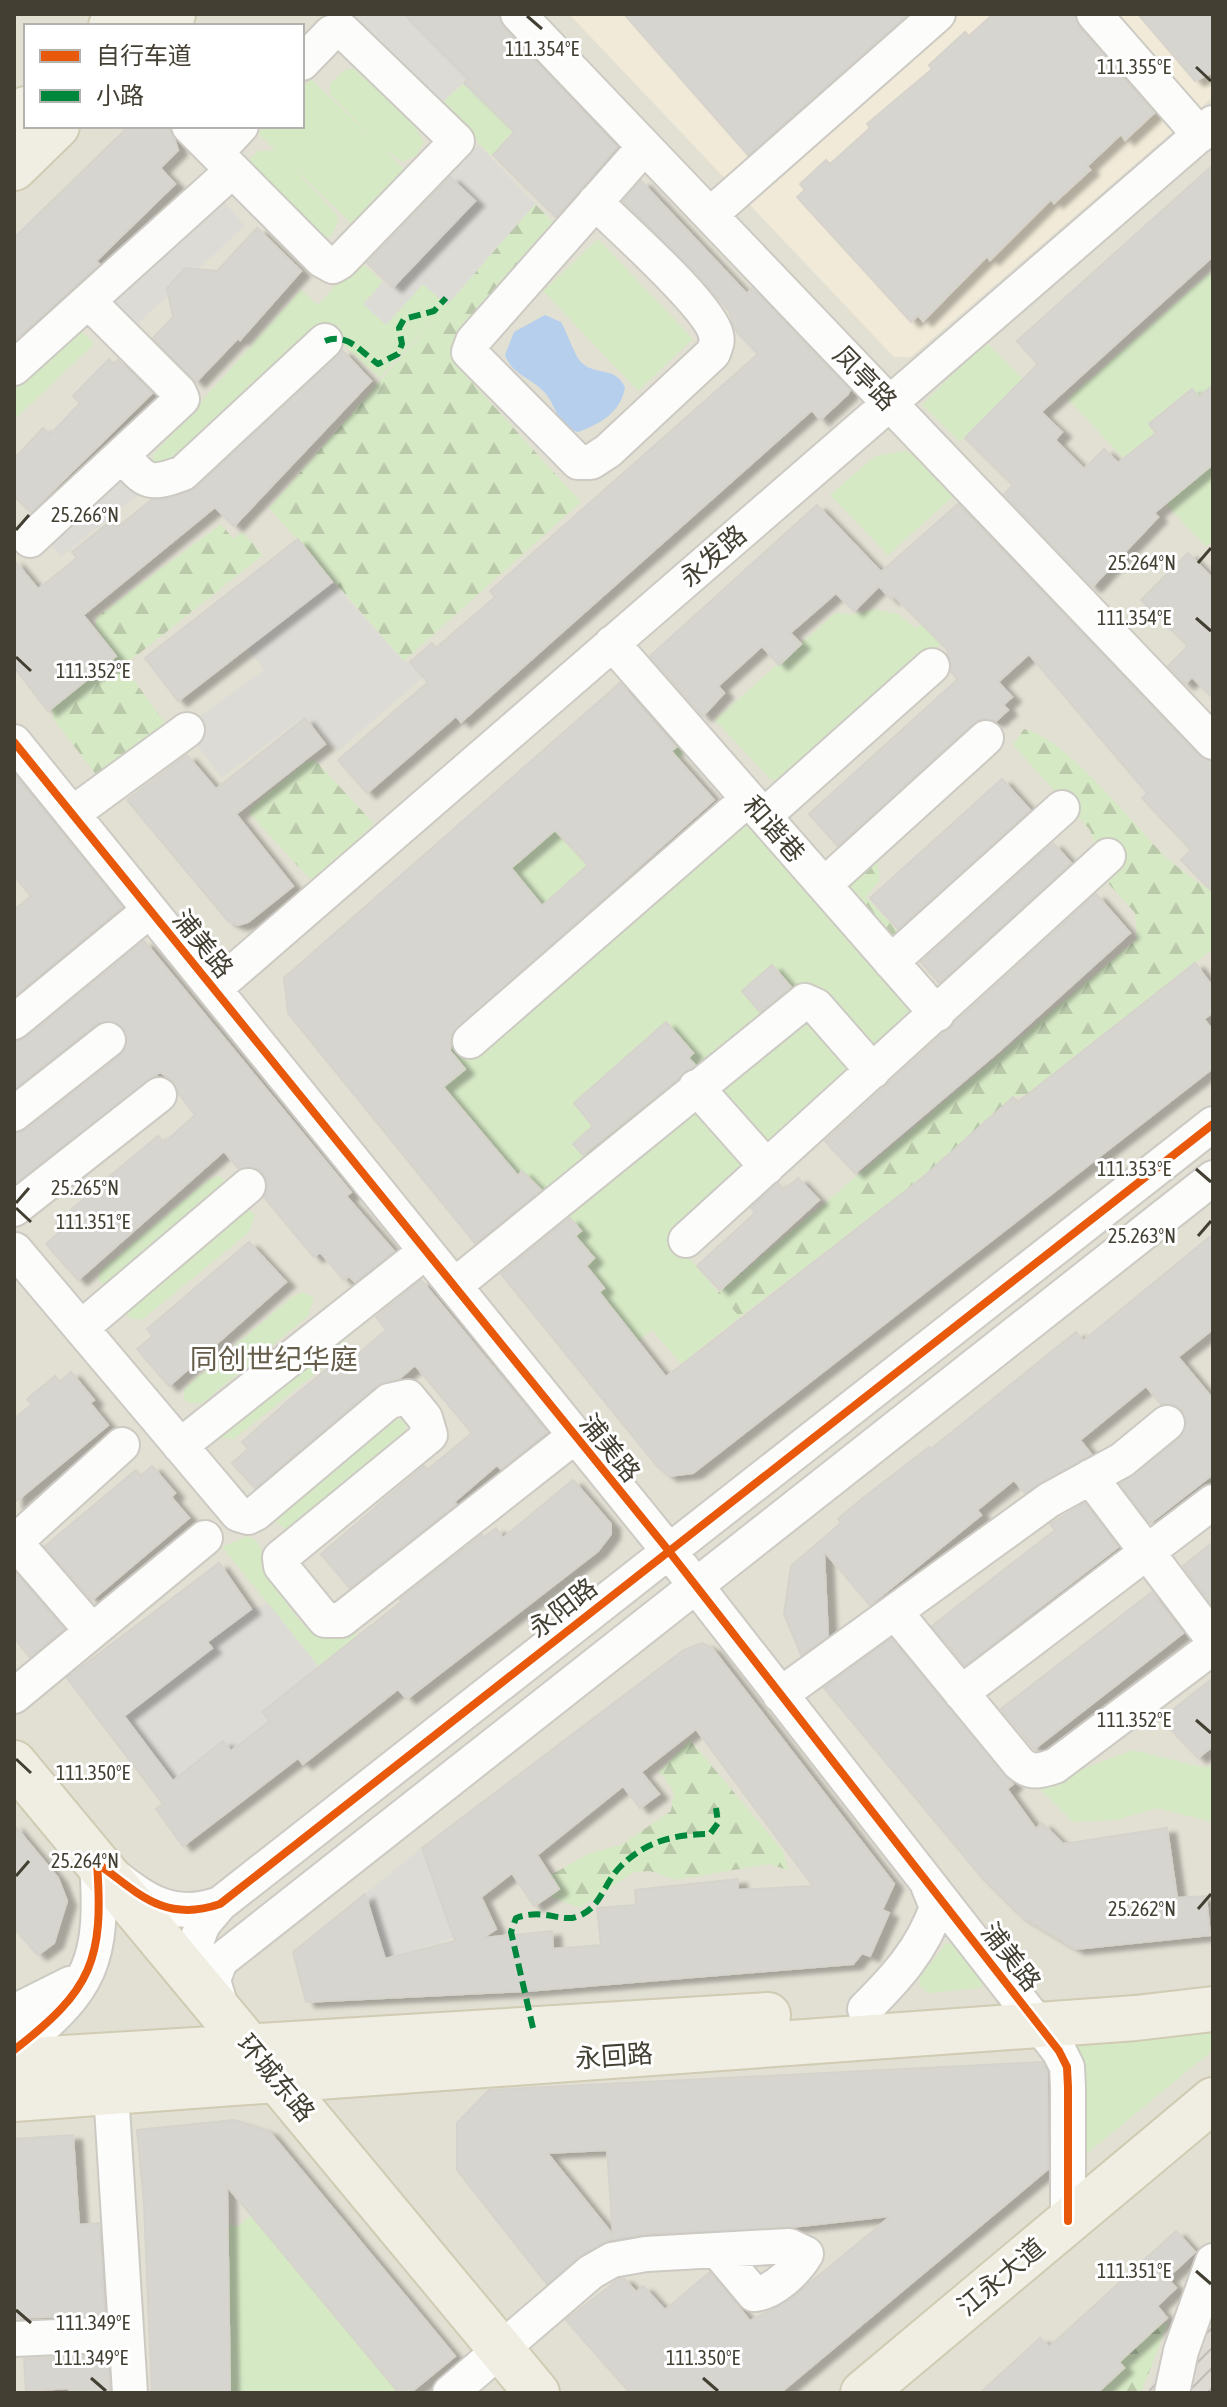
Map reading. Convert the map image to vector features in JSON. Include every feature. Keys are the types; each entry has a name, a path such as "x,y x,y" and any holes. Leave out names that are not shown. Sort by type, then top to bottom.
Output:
{"main road":[{"path":"14,168 55,128"},
{"name":"环城东路","path":"14,1763 537,2393"},
{"name":"永回路","path":"14,2099 279,2080 1029,2012 1213,1984"},
{"name":"永回路","path":"14,2061 226,2018 865,2009 1029,2012 1213,2009"},
{"name":"江永大道","path":"863,2393 1213,2100"}],"street":[{"name":"凤亭路","path":"518,14 1213,742"},
{"path":"710,215 938,14"},
{"path":"1094,14 1206,129"},
{"path":"191,128 333,266 457,141 344,22 304,61"},
{"path":"14,368 88,301 224,162 240,128"},
{"name":"永发路","path":"214,989 1206,129"},
{"path":"595,202 699,307 716,333 717,344 713,353 608,451 591,462 578,462 469,352 473,341 644,146"},
{"path":"30,540 182,399 179,392 88,301"},
{"path":"124,456 148,481 156,483 183,473 325,341"},
{"name":"和谐巷","path":"612,643 937,1014"},
{"path":"470,1041 932,666"},
{"path":"72,814 187,730"},
{"path":"824,885 986,738"},
{"name":"浦美路","path":"14,742 668,1550 1029,2012 1067,2067 1068,2221"},
{"path":"891,962 1062,808"},
{"path":"686,1240 1108,856"},
{"path":"14,1022 150,910"},
{"path":"454,1286 805,1001 816,1006 873,1071"},
{"path":"14,1114 108,1040"},
{"path":"696,1087 767,1167"},
{"path":"14,1209 159,1095"},
{"name":"永阳路","path":"97,1863 157,1905 194,1913 220,1904 1213,1124"},
{"path":"226,2018 213,1980 220,1961 1213,1178"},
{"path":"81,1328 248,1186"},
{"path":"15,1250 238,1514 248,1517 256,1513 389,1401 408,1397 422,1414 430,1435 280,1558 281,1566 325,1620 341,1620 575,1436"},
{"path":"180,1446 426,1251"},
{"path":"780,1695 1049,1500 1122,1460 1167,1423"},
{"path":"92,1631 15,1542 122,1445"},
{"path":"1090,1477 1213,1639"},
{"path":"961,1693 1213,1502"},
{"path":"256,1513 286,1551"},
{"path":"14,1696 205,1538"},
{"path":"895,1612 1019,1763 1038,1772 1055,1766 1213,1647"},
{"path":"14,2050 40,2030 77,1992 97,1949 101,1913 97,1863"},
{"path":"865,2009 900,1975 932,1923 937,1907 926,1881"},
{"path":"220,1904 203,1924 190,1958 226,2018"},
{"path":"154,1931 204,1950 245,1941"},
{"path":"14,2012 67,1988 97,1949"},
{"path":"111,2092 130,2393"},
{"path":"450,2393 591,2272 612,2260 646,2254 717,2250"},
{"path":"1172,2393 1181,2351 1206,2300 1213,2261"},
{"path":"14,2339 126,2334"}],"shaded area":[{"path":"14,14 1213,14 1213,2292 1187,2284 1148,2393 14,2393"},
{"path":"335,14 404,14 468,79 435,108"},
{"path":"569,14 1213,14 1213,97 911,357 894,357"},
{"path":"479,145 535,204 447,305 423,284 386,325 363,304 383,282 393,287 474,202 447,175"},
{"path":"203,178 245,226 126,334 83,288"},
{"path":"112,454 142,491 61,557 32,520"},
{"path":"332,582 404,661 410,662 423,677 338,751 305,716 221,778 185,727 264,670 247,647"},
{"path":"268,1603 319,1667 263,1711 270,1721 231,1751 222,1742 190,1767 181,1791 124,1716 212,1648 207,1642 251,1609"},
{"path":"422,1848 454,1938 385,1959 365,1894"},
{"path":"1187,2284 1213,2292 1213,2393 1148,2393"}],"green space":[{"path":"353,68 413,123 424,142 417,155 403,162 386,151 330,95 330,84 343,71"},
{"path":"311,79 410,175 357,229 290,164 337,215 338,222 332,235 318,242 245,164 258,151 275,150 258,133 263,128 304,128 304,86"},
{"path":"464,83 514,132 491,156 441,104"},
{"path":"535,204 559,228 451,355 458,367 581,502 404,661 269,508"},
{"path":"598,239 693,339 638,391 543,291"},
{"path":"358,260 383,282 364,304 386,324 423,284 447,305 380,378 335,337 162,479 154,470 153,455 301,290 318,305"},
{"path":"1213,270 1213,542 1206,547 1068,399"},
{"path":"72,321 94,344 14,420 14,376"},
{"path":"985,341 1023,379 960,442 922,405"},
{"path":"905,451 918,456 957,493 888,555 830,495 875,456"},
{"path":"221,524 233,539 242,532 263,555 126,664 128,672 170,730 98,777 53,719 52,709 116,657 95,626 97,617"},
{"path":"874,609 898,614 916,628 931,620 949,637 791,775 780,782 770,779 715,720 836,612 850,615"},
{"path":"1024,729 1060,748 1168,859 1213,892 1213,949 1028,1094 1013,1097 917,1182 740,1317 718,1293 1137,939 1135,913 1108,883 1090,830 1013,745"},
{"path":"684,740 689,744 679,761 456,1028 466,1038 756,811 933,1013 674,1241 740,1317 681,1364 652,1330 638,1341 598,1292 603,1287 586,1266 594,1258 576,1236 581,1230 560,1206 545,1219 519,1187 522,1180 443,1087 464,1068 445,1046 397,968 592,797 634,785"},
{"path":"315,760 374,824 315,880 309,878 249,813 252,807 306,762"},
{"path":"877,857 880,880 866,897 900,934 892,942 843,882"},
{"path":"218,1176 229,1182 109,1289 98,1280 100,1271 208,1180"},
{"path":"244,1208 255,1214 249,1232 142,1320 129,1318 124,1312"},
{"path":"303,1292 314,1298 308,1316 201,1404 187,1402 183,1396 185,1388 293,1296"},
{"path":"347,1333 342,1352 234,1439 221,1438 216,1431"},
{"path":"396,1418 407,1423 402,1442 287,1531 276,1521 278,1513 386,1422"},
{"path":"247,1536 261,1548 268,1576 310,1631 325,1635 353,1631 358,1637 319,1667 222,1547"},
{"path":"690,1740 783,1851 788,1870 769,1864 676,1880 650,1871 634,1872 580,1908 546,1895 549,1876 590,1853 621,1845 671,1811 674,1792 659,1771"},
{"path":"1133,1750 1202,1767 1213,1766 1213,1822 1156,1808 1118,1820 1073,1822 1037,1786"},
{"path":"946,1943 952,1944 981,1976 985,1982 980,1988 929,1993 919,1986 921,1976"},
{"path":"1213,2017 1213,2050 1072,2166 1066,2037"},
{"path":"252,2215 399,2393 230,2393 228,2225 238,2226"},
{"path":"1168,2323 1141,2393 1097,2393 1124,2368 1119,2362 1157,2327"}],"water":[{"path":"545,315 561,322 582,363 612,374 625,388 614,411 578,432 566,426 546,394 513,368 505,355 514,332"}],"building":[{"path":"404,14 499,14 504,28 617,147 556,217 493,155 514,132 464,83 468,79"},
{"path":"624,14 908,14 748,155"},
{"path":"993,14 1075,14 1079,27 1154,113 1125,140 1121,134 1087,166 1090,170 1054,203 1051,199 990,260 987,256 923,321 918,315 911,322 797,197 805,190 800,184 826,160 830,164 870,128 867,124 932,69 929,65 965,32 969,36"},
{"path":"1138,14 1213,14 1213,72 1195,81"},
{"path":"127,128 171,128 178,150 160,168 175,184 96,261 99,264 14,341 14,238"},
{"path":"1213,165 1213,256 1041,412 1062,432 1055,440 1084,469 1104,449 1118,463 1156,433 1149,424 1192,389 1199,397 1213,385 1213,464 1154,513 1158,517 1092,587 1004,494 1013,485 965,438 1038,364 1017,341"},
{"path":"450,177 475,201 393,287 367,263"},
{"path":"641,181 747,294 752,288 850,390 820,420 812,410 461,722 456,716 367,793 338,760 428,682 410,662 432,643 436,648 495,597 490,591 758,354 735,330 729,311 697,274 623,201"},
{"path":"257,228 301,271 240,340 238,338 196,382 153,338 173,317 167,288 185,268 217,271"},
{"path":"342,350 371,381 234,526 215,507 83,615 116,656 48,711 14,667 14,560 38,589 77,558 72,552 112,520 118,527 151,500 169,499 196,488"},
{"path":"109,359 114,364 118,360 152,393 31,512 14,496 14,459 43,428 50,435 80,403 73,396"},
{"path":"958,504 1199,756 1213,761 1213,892 1181,860 1191,850 1142,798 1147,793 1029,654 998,682 1012,697 1003,705 1008,710 996,721 983,718 973,723 838,846 809,814 958,679 951,672 947,649 894,596 891,599 879,586 854,611 836,593 790,633 801,644 779,665 762,646 718,686 724,693 703,716 650,656 817,505 881,572"},
{"path":"298,539 332,582 178,701 145,658"},
{"path":"1188,553 1213,579 1213,698 1192,677 1185,684 1168,666 1188,646 1141,600"},
{"path":"620,683 676,747 671,751 714,800 451,1034 450,1051 465,1069 443,1087 518,1176 522,1171 541,1190 475,1243 288,1013 284,978","holes":["555,830 588,865 542,906 511,868"]},
{"path":"305,718 325,744 236,814 293,886 248,922 238,925 228,921 127,800 187,755 216,789"},
{"path":"14,774 122,907 14,996 14,910 31,896 14,876"},
{"path":"1002,779 1030,810 898,929 870,898"},
{"path":"1053,843 1071,863 939,983 921,962"},
{"path":"1096,894 1130,933 998,1052 855,1173 825,1141"},
{"path":"144,941 351,1192 346,1196 394,1251 355,1282 349,1276 344,1280 320,1252 314,1257 264,1197 268,1183 263,1173 254,1167 239,1169 224,1151 78,1280 46,1244 62,1230 56,1223 103,1182 158,1136 164,1143 195,1115 174,1082 160,1072 14,1184 14,1134 26,1130 120,1056 128,1038 116,1022 96,1024 14,1089 14,1042 27,1037"},
{"path":"1195,963 1213,987 1213,1012 1204,1019 1213,1031 1213,1068 693,1473 669,1476 657,1466 501,1274 570,1218 581,1231 575,1236 594,1258 586,1266 604,1288 599,1292 666,1377 922,1178 1013,1097 1018,1102"},
{"path":"772,965 791,987 760,1012 742,991"},
{"path":"666,1022 693,1053 688,1058 695,1065 583,1155 573,1144 593,1126 574,1103"},
{"path":"798,1178 819,1200 720,1290 697,1266 755,1213 751,1208 778,1183 784,1190"},
{"path":"1213,1234 1213,1329 1178,1357 1213,1399 1213,1474 1150,1523 1120,1484 1180,1438 1187,1420 1182,1410 1173,1404 1161,1404 1146,1386 1080,1440 1091,1454 1025,1493 1014,1480 977,1510 981,1515 870,1605 824,1551 828,1636 801,1655 784,1614 791,1566 841,1523 838,1519 863,1498 929,1447 931,1449 1076,1332 1083,1341"},
{"path":"249,1242 286,1282 169,1386 137,1349 153,1336 147,1329"},
{"path":"421,1280 547,1432 501,1469 497,1465 454,1502 456,1504 350,1588 321,1554 424,1466 427,1470 472,1433 415,1365 400,1378 376,1386 255,1488 232,1463 248,1449 242,1442 289,1400 344,1355 350,1361 386,1330 376,1317"},
{"path":"71,1372 94,1400 90,1403 108,1425 14,1503 14,1419 32,1404 27,1399 55,1376 60,1382"},
{"path":"152,1466 175,1493 171,1497 189,1518 92,1600 45,1546 136,1470 141,1476"},
{"path":"573,1480 611,1524 611,1534 598,1551 407,1699 398,1689 303,1764 298,1758 183,1846 156,1809 163,1804 67,1678 219,1563 251,1609 207,1642 212,1648 124,1716 173,1781 223,1741 231,1751 270,1721 262,1712 401,1602 400,1599 482,1535 484,1537 496,1528 503,1538"},
{"path":"1085,1503 1118,1547 965,1665 932,1626 1055,1530 1050,1524"},
{"path":"1213,1542 1213,1606 1183,1566"},
{"path":"14,1571 64,1629 30,1657 14,1638"},
{"path":"1152,1592 1183,1633 1034,1749 1001,1709"},
{"path":"891,1639 1013,1784 1007,1789 1036,1829 1042,1823 1063,1844 1167,1828 1177,1898 1206,1896 1210,1935 1076,1949 1018,1914 984,1880 824,1688"},
{"path":"702,1643 712,1648 894,1884 882,1910 889,1913 870,1956 862,1953 853,1964 527,1991 306,2002 293,1952 365,1894 385,1959 455,1941 422,1848 684,1650","holes":["696,1729 813,1886 738,1890 738,1879 635,1890 636,1905 597,1908 601,1945 553,1949 552,1931 483,1938 496,1929 481,1897 512,1873 534,1906 559,1889 537,1855 623,1786 640,1808 659,1794 641,1772"]},
{"path":"1213,1678 1213,1746 1198,1758 1161,1719"},
{"path":"14,1825 58,1878 67,1901 54,1943 38,1955 14,1928"},
{"path":"1042,2062 1047,2072 1048,2169 780,2393 630,2393 566,2320 619,2279 624,2278 636,2292 643,2286 665,2310 710,2272 750,2321 788,2301 891,2216 792,2227 645,2234 609,2240 581,2255 547,2284 457,2170 457,2123 489,2090","holes":["607,2150 613,2235 547,2153"]},
{"path":"234,2120 269,2131 455,2356 410,2393 399,2393 227,2186 230,2393 152,2393 144,2204 137,2130"},
{"path":"73,2135 79,2225 99,2223 105,2315 14,2318 14,2139"},
{"path":"1176,2231 1195,2252 1167,2278 1176,2288 1157,2306 1167,2318 1119,2362 1124,2368 1097,2393 980,2393 1040,2338 1049,2347"},
{"path":"108,2355 110,2393 69,2393 69,2388 26,2391 24,2359"}],"marked path":[{"path":"325,341 348,341 378,364 398,354 402,344 399,328 404,319 434,311 446,298"},
{"path":"533,2028 511,1932 516,1918 535,1914 570,1918 584,1913 596,1902 620,1867 640,1851 673,1838 710,1834 718,1823 716,1808"}],"cycle path":[{"path":"14,742 668,1550 1059,2051 1067,2067 1068,2221"},
{"path":"14,2050 61,2009 87,1970 98,1925 97,1863 140,1895 168,1908 201,1909 220,1904 1213,1124"}],"district":[{"name":"同创世纪华庭","path":"274,1359"}]}
